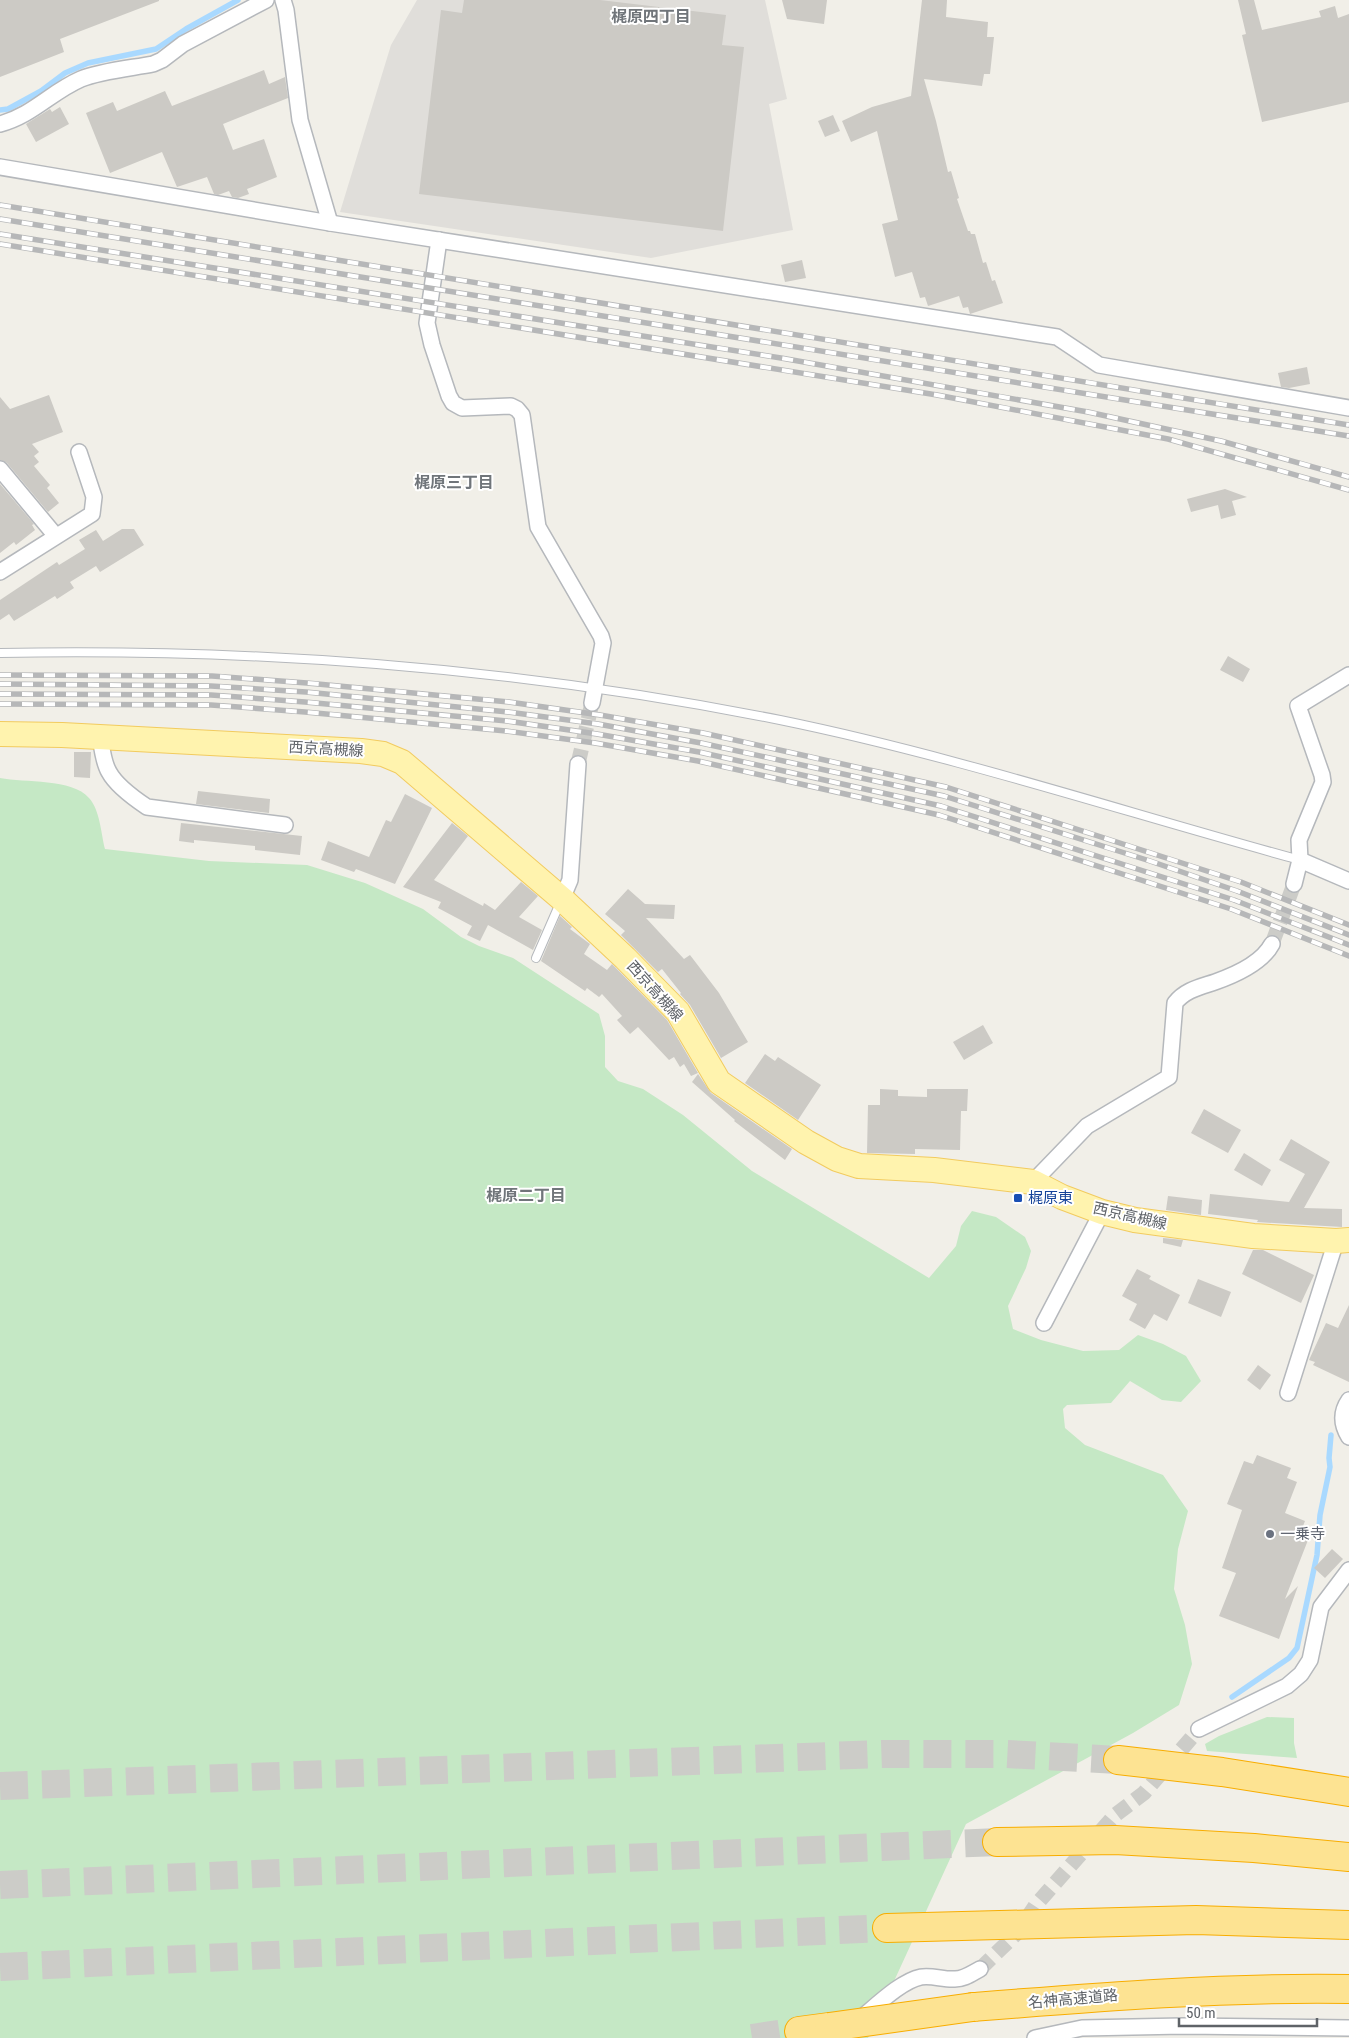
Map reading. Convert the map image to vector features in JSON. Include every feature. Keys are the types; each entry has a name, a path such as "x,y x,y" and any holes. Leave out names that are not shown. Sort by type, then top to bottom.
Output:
{"highway":[{"path":"1118,1760 1222,1772 1349,1792"},
{"path":"996,1842 1115,1840 1254,1848 1349,1857"},
{"path":"887,1928 1196,1920 1349,1925"},
{"name":"名神高速道路","path":"799,2032 834,2032 973,2007 1140,1994 1273,1988 1349,1989"}],"main road":[{"name":"西京高槻線","path":"0,734 100,736 361,751 393,757 402,762 562,900 625,958 678,1012 719,1082 806,1142 837,1159 859,1166 934,1170 1033,1182 1062,1197 1102,1212 1135,1220 1253,1236 1342,1240"}],"street":[{"path":"0,124 11,121 35,109 58,92 82,79 162,60 183,44 266,0"},
{"path":"283,0 300,120 330,223"},
{"path":"0,167 330,223 1057,337 1099,365 1349,408"},
{"path":"439,240 427,323 432,345 449,396 453,403 462,408 511,406 517,409 522,416 538,527 602,636 603,643 593,695"},
{"path":"0,572 55,535 92,514 94,497 80,452"},
{"path":"0,469 55,535"},
{"path":"1294,884 1300,860 1299,840 1323,782 1322,774 1298,706 1349,675"},
{"path":"100,736 103,755 109,772 133,797 147,807 285,825"},
{"path":"562,900 570,880 578,764"},
{"path":"1300,860 1349,881"},
{"path":"1033,1182 1087,1126 1169,1076 1175,1003 1180,996 1196,988 1217,982 1257,961 1268,952 1272,944"},
{"path":"1044,1323 1102,1212"},
{"path":"1288,1393 1342,1240"},
{"path":"1349,1400 1343,1408 1342,1421 1349,1437"},
{"path":"1200,1729 1287,1686 1301,1674 1310,1660 1321,1607 1349,1570"},
{"path":"834,2032 847,2030 904,1984 918,1977 928,1976 955,1979 965,1977 980,1969"},
{"path":"1035,2038 1082,2028 1184,2026 1349,2028"}],"lane":[{"path":"0,653 274,657 384,665 780,720 906,749 1300,860"},
{"path":"536,958 562,900"}],"shaded area":[{"path":"417,0 765,0 787,99 769,104 793,230 651,258 340,212 391,45"}],"green space":[{"path":"0,778 60,784 81,792 89,798 96,809 105,849 209,861 307,865 365,883 423,909 461,937 479,946 513,958 599,1014 605,1036 605,1067 618,1081 643,1089 683,1115 752,1171 929,1278 956,1246 961,1226 972,1211 996,1217 1025,1237 1031,1251 1026,1268 1008,1306 1013,1329 1041,1340 1083,1351 1119,1350 1138,1335 1163,1344 1186,1356 1201,1381 1181,1402 1162,1400 1130,1381 1111,1403 1067,1405 1063,1409 1065,1428 1085,1445 1163,1475 1188,1511 1178,1549 1174,1589 1185,1625 1192,1664 1179,1705 1133,1733 966,1824 868,2038 0,2038"},
{"path":"1267,1717 1294,1718 1294,1743 1297,1758 1207,1751 1205,1744 1219,1736"}],"building":[{"path":"0,0 159,1 60,39 64,52 0,77"},
{"path":"464,0 600,0 726,15 722,45 744,47 723,231 419,194 441,10 462,13"},
{"path":"782,0 827,0 824,24 787,19"},
{"path":"922,0 947,0 946,17 988,22 987,37 994,37 990,74 984,74 982,86 924,79 948,172 951,171 959,198 957,199 968,231 971,234 975,234 983,263 986,262 992,281 995,280 1003,303 970,314 968,307 963,308 959,296 928,306 925,297 920,298 912,272 895,277 882,224 898,220 877,131 851,142 842,121 872,107 911,96"},
{"path":"1238,0 1254,0 1262,30 1321,17 1319,11 1335,6 1338,18 1349,14 1349,102 1262,122 1242,35 1246,34"},
{"path":"264,70 269,84 285,77 288,98 223,124 233,150 264,139 277,177 247,189 249,194 238,198 232,197 229,191 218,195 214,194 207,177 177,187 162,152 110,173 86,113 113,102 117,111 165,91 172,106"},
{"path":"60,107 69,124 36,142 26,124 50,109 52,112"},
{"path":"833,115 840,131 825,137 818,121"},
{"path":"802,260 806,278 785,282 781,265"},
{"path":"1307,367 1310,384 1289,388 1281,387 1278,373"},
{"path":"49,395 63,432 32,444 39,452 34,456 39,462 34,466 50,485 47,488 59,503 48,512 7,463 0,460 0,397 10,409"},
{"path":"0,484 34,524 32,525 35,530 16,545 14,542 0,553"},
{"path":"1225,489 1247,497 1232,501 1236,515 1221,519 1218,505 1191,512 1187,499"},
{"path":"122,529 134,529 144,545 100,572 96,566 70,582 74,588 57,599 55,596 14,621 9,614 0,620 0,600 57,562 59,565 85,549 79,540 96,530 103,541"},
{"path":"1228,656 1250,669 1243,682 1220,670"},
{"path":"74,752 91,752 90,778 74,777"},
{"path":"198,791 270,799 269,813 196,804"},
{"path":"405,794 432,808 395,884 356,869 354,872 321,860 328,841 369,857 386,820 391,822"},
{"path":"181,823 302,836 300,855 255,850 255,846 194,840 194,843 179,841"},
{"path":"452,823 468,836 434,880 483,906 484,903 495,910 521,882 538,896 519,917 542,930 533,950 488,925 480,941 467,935 472,926 438,908 441,902 403,887"},
{"path":"628,889 645,904 675,905 674,919 646,918 684,959 690,955 719,993 748,1042 721,1058 690,1005 662,969 658,972 621,935 625,931 605,914"},
{"path":"560,916 572,927 570,929 590,944 584,954 607,970 612,964 667,1020 698,1073 691,1076 684,1064 680,1067 674,1057 669,1060 638,1027 630,1034 617,1020 622,1016 602,994 599,997 587,988 585,991 541,961"},
{"path":"983,1025 993,1043 964,1060 953,1042"},
{"path":"765,1054 775,1061 778,1057 821,1085 798,1120 745,1083"},
{"path":"698,1074 711,1093 792,1149 785,1160 734,1121 692,1082"},
{"path":"880,1089 898,1090 898,1096 927,1097 927,1089 968,1089 967,1111 961,1111 960,1150 915,1149 915,1154 867,1153 868,1105 880,1105"},
{"path":"1204,1109 1241,1130 1228,1153 1191,1133"},
{"path":"1291,1139 1330,1162 1304,1208 1342,1209 1342,1227 1257,1222 1258,1220 1208,1214 1210,1194 1289,1202 1305,1174 1279,1160"},
{"path":"1244,1153 1271,1170 1262,1186 1234,1170"},
{"path":"1168,1196 1202,1200 1201,1215 1166,1210"},
{"path":"1163,1238 1183,1240 1181,1247 1163,1243"},
{"path":"1253,1250 1263,1250 1314,1275 1301,1303 1242,1274"},
{"path":"1137,1269 1151,1276 1149,1279 1180,1295 1167,1321 1154,1314 1145,1329 1129,1320 1137,1304 1122,1296"},
{"path":"1198,1279 1231,1292 1221,1317 1188,1303"},
{"path":"1349,1305 1349,1382 1313,1365 1315,1362 1309,1360 1326,1323 1338,1328"},
{"path":"1258,1365 1271,1375 1260,1390 1247,1380"},
{"path":"1257,1455 1291,1468 1287,1478 1297,1482 1285,1513 1305,1521 1299,1536 1308,1540 1285,1599 1298,1586 1279,1639 1219,1616 1236,1573 1222,1568 1242,1510 1227,1504 1244,1461 1253,1464"},
{"path":"1332,1549 1343,1559 1325,1578 1314,1568"}],"waterway":[{"path":"0,110 8,109 41,91 65,73 88,63 156,49 186,29 238,0"},
{"path":"1232,1697 1289,1658 1297,1648 1317,1555 1320,1515 1330,1467 1331,1435"}],"tunnel":[{"path":"578,764 592,703"},
{"path":"1272,944 1294,884"},
{"path":"980,1969 1017,1933 1035,1906 1114,1816 1144,1793 1199,1729"},
{"path":"0,1786 884,1754 1006,1754 1118,1760"},
{"path":"0,1885 997,1842"},
{"path":"0,1967 887,1928"},
{"path":"752,2038 799,2031"}],"railway":[{"path":"0,205 1349,425"},
{"path":"0,219 1349,436"},
{"path":"0,234 781,358 1088,412 1221,441 1349,477"},
{"path":"0,244 937,395 1168,439 1349,490"},
{"path":"0,675 212,676 307,683 509,702 600,715 703,733 946,787 1241,882 1349,925"},
{"path":"0,684 211,686 306,692 508,712 598,724 701,743 944,796 1150,861 1237,891 1349,935"},
{"path":"0,694 211,695 305,702 507,721 597,734 699,752 941,806 1234,900 1349,945"},
{"path":"0,704 211,705 305,712 506,731 595,743 698,761 939,815 1231,909 1349,956"}],"place":[{"name":"梶原東","path":"1018,1198"},
{"name":"一乗寺","path":"1270,1534"}],"district":[{"name":"梶原四丁目","path":"651,16"},
{"name":"梶原三丁目","path":"454,482"},
{"name":"梶原二丁目","path":"526,1195"}]}
